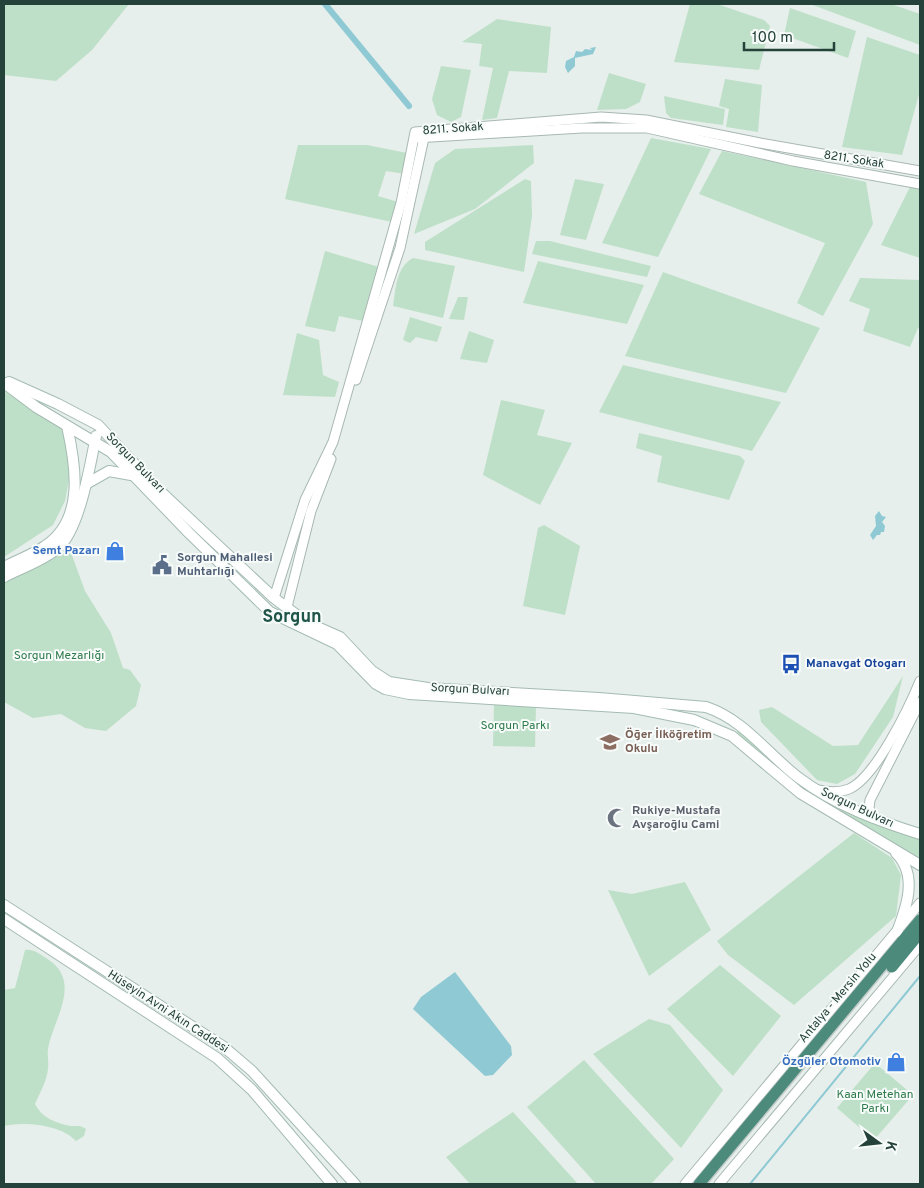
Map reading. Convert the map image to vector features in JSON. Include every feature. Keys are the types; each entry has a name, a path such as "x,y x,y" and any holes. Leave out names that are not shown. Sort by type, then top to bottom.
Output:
{"highway":[{"name":"Antalya - Mersin Yolu","path":"709,1184 912,942 920,920"},
{"name":"Antalya - Mersin Yolu","path":"699,1184 920,933"}],"main road":[{"name":"Sorgun Bulvarı","path":"4,381 98,425 173,503 274,598 306,622 340,637 372,671 389,682 400,685 694,706 722,712 736,721 782,764 816,789 873,818 905,829"},
{"name":"Sorgun Bulvarı","path":"4,381 36,408 111,452 270,612 282,620 337,644 376,684 398,692 634,708 694,720 732,736 800,793 920,865"},
{"path":"4,567 45,546 61,532 74,498 75,484 67,426 78,415"},
{"path":"4,577 48,555 60,546 76,517 86,484 98,425"},
{"path":"86,484 109,471 118,471 132,475"},
{"path":"270,612 274,598"},
{"path":"282,620 287,607"},
{"path":"694,706 694,720"},
{"path":"732,736 736,721"},
{"path":"905,829 920,830"},
{"path":"905,829 920,834"},
{"path":"886,844 907,867 912,942"},
{"name":"Hüseyin Avni Akın Caddesi","path":"4,905 224,1047 252,1071 355,1184"},
{"name":"Hüseyin Avni Akın Caddesi","path":"4,919 217,1058 252,1090 332,1184"}],"street":[{"name":"8211. Sokak","path":"274,598 305,500 333,442 421,136 601,117 646,120 920,172"},
{"path":"287,607 311,511 338,443 400,248 421,136 582,128 647,128 793,161 920,184"},
{"path":"816,789 838,792 850,789 864,779 878,761 920,681"},
{"path":"873,818 869,808 870,800 920,702"},
{"path":"719,1184 912,942 920,903"},
{"path":"685,1184 912,942"}],"green space":[{"path":"4,4 129,4 92,50 56,81 4,75"},
{"path":"690,4 717,4 764,20 770,26 759,70 674,62"},
{"path":"810,4 891,4 920,14 920,45"},
{"path":"790,8 856,31 848,58 784,35"},
{"path":"497,19 551,27 547,73 509,71 497,118 482,120 493,68 479,66 482,44 462,42"},
{"path":"867,37 920,55 920,91 902,155 842,147"},
{"path":"441,66 471,70 461,117 451,122 437,115 432,99"},
{"path":"609,73 646,84 640,102 626,109 597,110"},
{"path":"725,79 762,85 758,132 726,127 729,109 719,106"},
{"path":"664,96 725,109 723,125 671,118 666,113"},
{"path":"651,138 711,149 658,257 602,243"},
{"path":"298,145 367,145 407,153 405,174 386,171 378,196 398,202 392,222 285,199"},
{"path":"533,145 534,163 475,209 414,234 435,163 455,149"},
{"path":"722,151 866,182 873,224 823,316 797,303 825,243 699,194"},
{"path":"525,179 531,181 532,216 524,272 425,250 425,242"},
{"path":"575,179 604,184 586,240 560,235"},
{"path":"910,187 920,189 920,258 881,245"},
{"path":"536,241 550,241 651,266 647,277 532,254"},
{"path":"325,251 379,267 363,321 339,316 335,332 305,326"},
{"path":"413,258 455,266 443,318 393,306 400,272 407,262"},
{"path":"538,261 644,285 627,324 523,303"},
{"path":"663,272 820,328 786,393 625,356"},
{"path":"860,278 920,280 920,329 918,328 910,347 863,331 870,309 849,301"},
{"path":"458,297 468,297 464,320 449,319"},
{"path":"410,317 442,327 437,342 416,337 410,343 403,340"},
{"path":"469,331 494,340 487,363 460,359"},
{"path":"297,333 319,340 323,375 339,382 335,397 283,395"},
{"path":"623,365 781,402 752,451 599,412"},
{"path":"4,391 63,430 70,475 65,501 53,525 4,557"},
{"path":"501,400 545,410 537,435 572,443 540,505 483,475"},
{"path":"639,433 740,456 745,461 729,500 657,482 662,456 636,448"},
{"path":"544,525 580,546 565,615 523,606 538,528"},
{"name":"Sorgun Mezarlığı","path":"70,550 85,591 111,633 123,668 130,670 141,685 136,706 106,731 85,728 61,714 33,718 4,702 4,581"},
{"path":"903,676 893,717 855,774 837,784 817,780 761,722 759,710 772,707 833,746 858,745"},
{"name":"Sorgun Parkı","path":"494,705 536,705 535,747 493,746"},
{"path":"738,727 833,804 884,827 920,839 920,860 888,839 804,792 737,736"},
{"path":"854,833 892,858 901,875 896,916 794,1005 728,955 717,941"},
{"path":"685,882 711,930 649,976 608,890 632,894"},
{"path":"25,950 36,952 57,967 63,978 65,989 60,1013 48,1049 46,1077 35,1104 41,1113 60,1124 80,1126 86,1129 84,1136 76,1141 62,1131 52,1128 32,1124 4,1126 4,990 15,988"},
{"path":"720,965 781,1016 733,1076 667,1009"},
{"path":"649,1019 670,1025 723,1090 681,1148 593,1054"},
{"path":"584,1060 674,1159 651,1184 596,1184 527,1107"},
{"name":"Kaan Metehan Parkı","path":"875,1063 913,1095 874,1140 837,1108"},
{"path":"513,1112 578,1184 470,1184 446,1157"}],"water":[{"path":"596,47 593,54 575,58 575,66 568,73 565,67 566,61 574,57 576,51 592,50 590,48"},
{"path":"879,511 882,516 886,517 882,522 885,526 884,532 881,532 873,540 870,535 876,526 875,516"},
{"path":"455,972 511,1046 512,1055 493,1075 485,1076 413,1009 421,997"}],"waterway":[{"path":"325,4 409,106"},
{"path":"750,1184 920,976"}],"place":[{"name":"Semt Pazarı","path":"115,551"},
{"name":"Sorgun Mahallesi Muhtarlığı","path":"162,565"},
{"name":"Manavgat Otogarı","path":"791,664"},
{"name":"Öğer İlköğretim Okulu","path":"610,742"},
{"name":"Rukiye-Mustafa Avşaroğlu Cami","path":"617,818"},
{"name":"Özgüler Otomotiv","path":"896,1062"}],"district":[{"name":"Sorgun","path":"292,617"}]}
